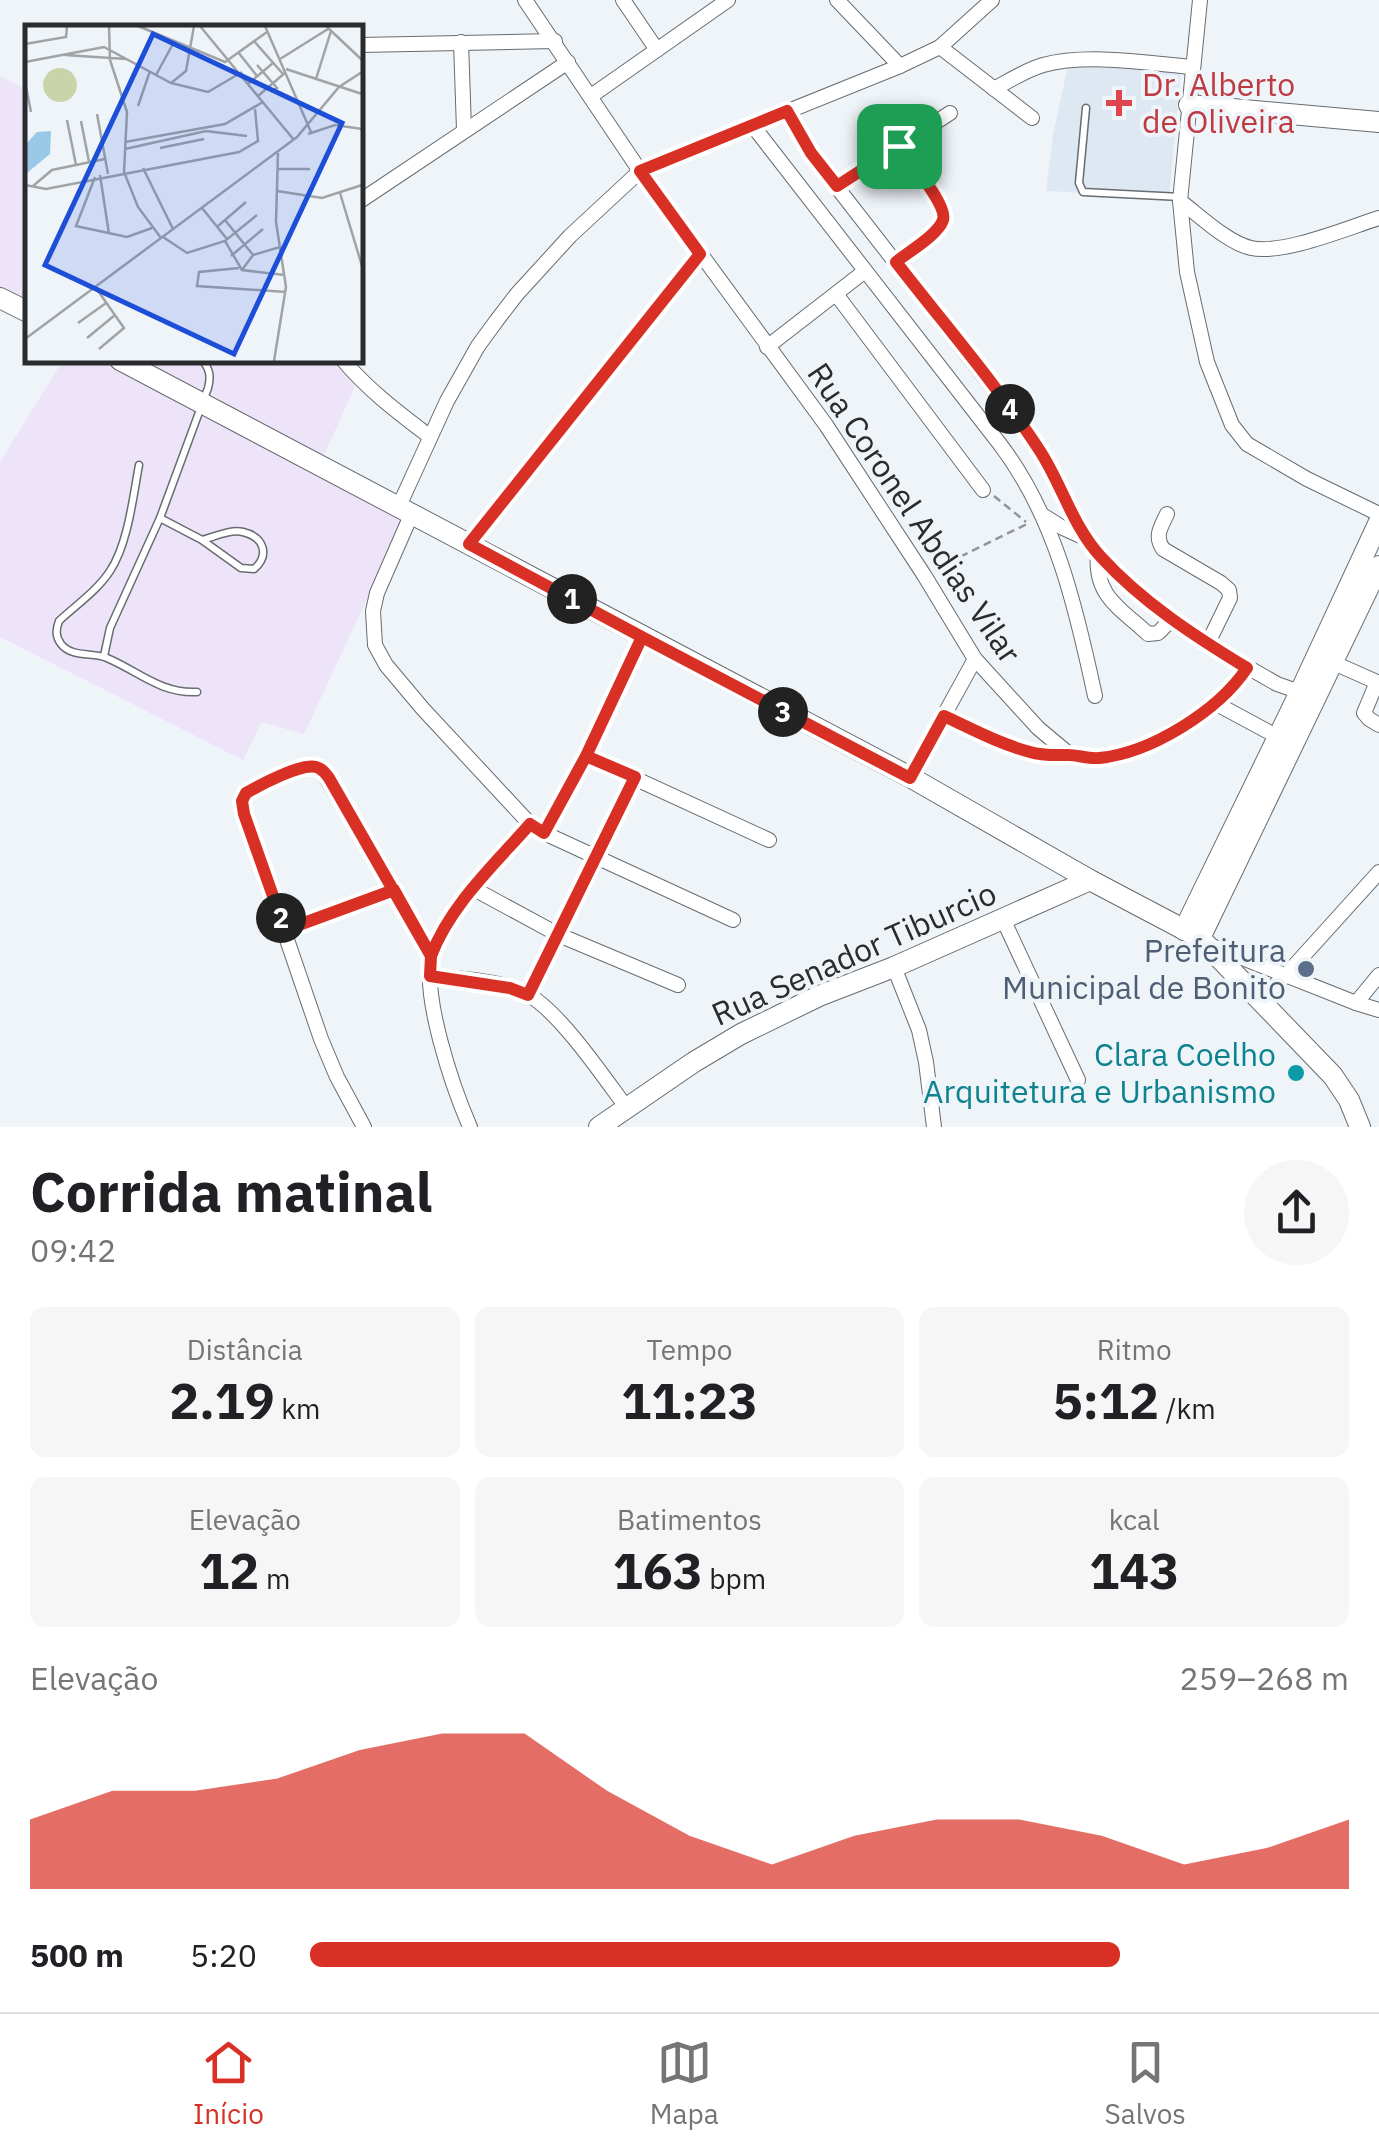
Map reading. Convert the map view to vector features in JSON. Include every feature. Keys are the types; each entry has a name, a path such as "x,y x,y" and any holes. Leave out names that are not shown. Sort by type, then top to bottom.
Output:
{"street":[{"name":"Rua Coronel Abdias Vilar","path":"525,0 640,171 826,425 975,658 1038,728 1069,754"},
{"path":"623,0 657,50"},
{"path":"591,96 728,0"},
{"path":"837,0 900,66"},
{"path":"733,920 530,824 386,665 375,645 373,610 430,436 478,346 516,294 570,236 640,171 940,47 992,0"},
{"path":"1200,0 1180,199 1187,272 1207,362 1232,426 1247,444 1379,514"},
{"path":"362,44 554,41"},
{"path":"461,42 464,130"},
{"path":"940,47 1032,118"},
{"path":"362,200 568,62"},
{"path":"994,88 1030,70 1062,62 1192,68"},
{"path":"1188,106 1379,122"},
{"path":"787,111 811,153 1031,438 1098,554 1208,643 1276,684 1300,692"},
{"path":"837,186 950,113"},
{"path":"752,126 1026,481 1044,515 1095,696"},
{"path":"896,262 935,230 944,212 899,146"},
{"path":"1180,199 1234,241 1252,248 1300,243 1379,218"},
{"path":"469,544 700,254"},
{"path":"767,347 865,270"},
{"name":"Rua Coronel Abdias Vilar","path":"836,294 984,490"},
{"path":"124,362 910,778 1197,937 1285,976 1379,1010"},
{"path":"346,362 382,400 430,436"},
{"path":"1167,514 1158,542 1228,590 1230,598 1208,643"},
{"path":"1044,515 1088,540"},
{"path":"1367,585 1379,522"},
{"path":"1098,554 1098,578 1106,594 1148,634 1158,633 1173,618"},
{"path":"1280,746 1324,659 1379,566"},
{"path":"544,833 586,756 642,637"},
{"path":"910,778 975,658"},
{"path":"1324,659 1378,683 1364,710 1368,719 1379,725"},
{"path":"1197,937 1300,692 1324,659"},
{"path":"944,716 1030,753 1097,758 1125,752 1176,729 1215,703 1247,668"},
{"path":"1215,703 1280,746"},
{"path":"586,756 769,840"},
{"path":"364,1127 321,1039 244,814 242,801 246,793 302,768 322,769 431,956"},
{"path":"528,995 635,777"},
{"path":"470,1127 434,1012 431,956 438,938 474,890 530,824"},
{"path":"1260,999 1379,872"},
{"name":"Rua Senador Tiburcio","path":"616,1119 740,1034 1090,880"},
{"path":"285,930 394,890"},
{"path":"474,890 560,935 678,984"},
{"path":"1002,919 1078,1080"},
{"path":"1197,937 1333,1076 1360,1127"},
{"path":"894,966 919,1030 934,1127"},
{"path":"430,976 498,986 528,995 573,1039 616,1119"},
{"path":"1356,1003 1379,976"}],"lane":[{"path":"1086,108 1080,164 1083,192 1180,199"},
{"path":"104,656 110,628 160,518 210,379 203,362"},
{"path":"139,465 112,567 56,628 60,643 68,650 104,656 170,690 197,692"},
{"path":"160,518 202,540 241,568 254,569 264,560 262,545 244,532 202,540"}],"path":[{"path":"924,574 1028,523 984,490"}],"shaded area":[{"name":"Dr. Alberto de Oliveira","path":"1068,66 1181,70 1169,197 1046,191"},
{"path":"0,76 25,89 25,301 0,287"},
{"path":"62,362 340,362 359,378 319,466 407,513 304,734 262,722 243,760 0,637 0,462"}],"place":[{"name":"Dr. Alberto de Oliveira","path":"1119,103"},
{"name":"Prefeitura Municipal de Bonito","path":"1306,969"},
{"name":"Clara Coelho Arquitetura e Urbanismo","path":"1296,1073"}],"route":[{"path":"899,146 837,186 811,153 787,111 640,171 700,254 469,544 642,637 586,756 544,833 530,824 458,909 431,956 394,890 329,778 322,769 302,768 246,793 242,807 285,930 394,890 431,956 430,976 486,983 528,995 635,777 586,756 615,692 642,637 910,778 944,716 1030,753 1097,758 1153,742 1206,710 1240,680 1247,668 1156,606 1093,548 1048,463 1025,429 896,262 935,230 944,212 899,146"}]}
